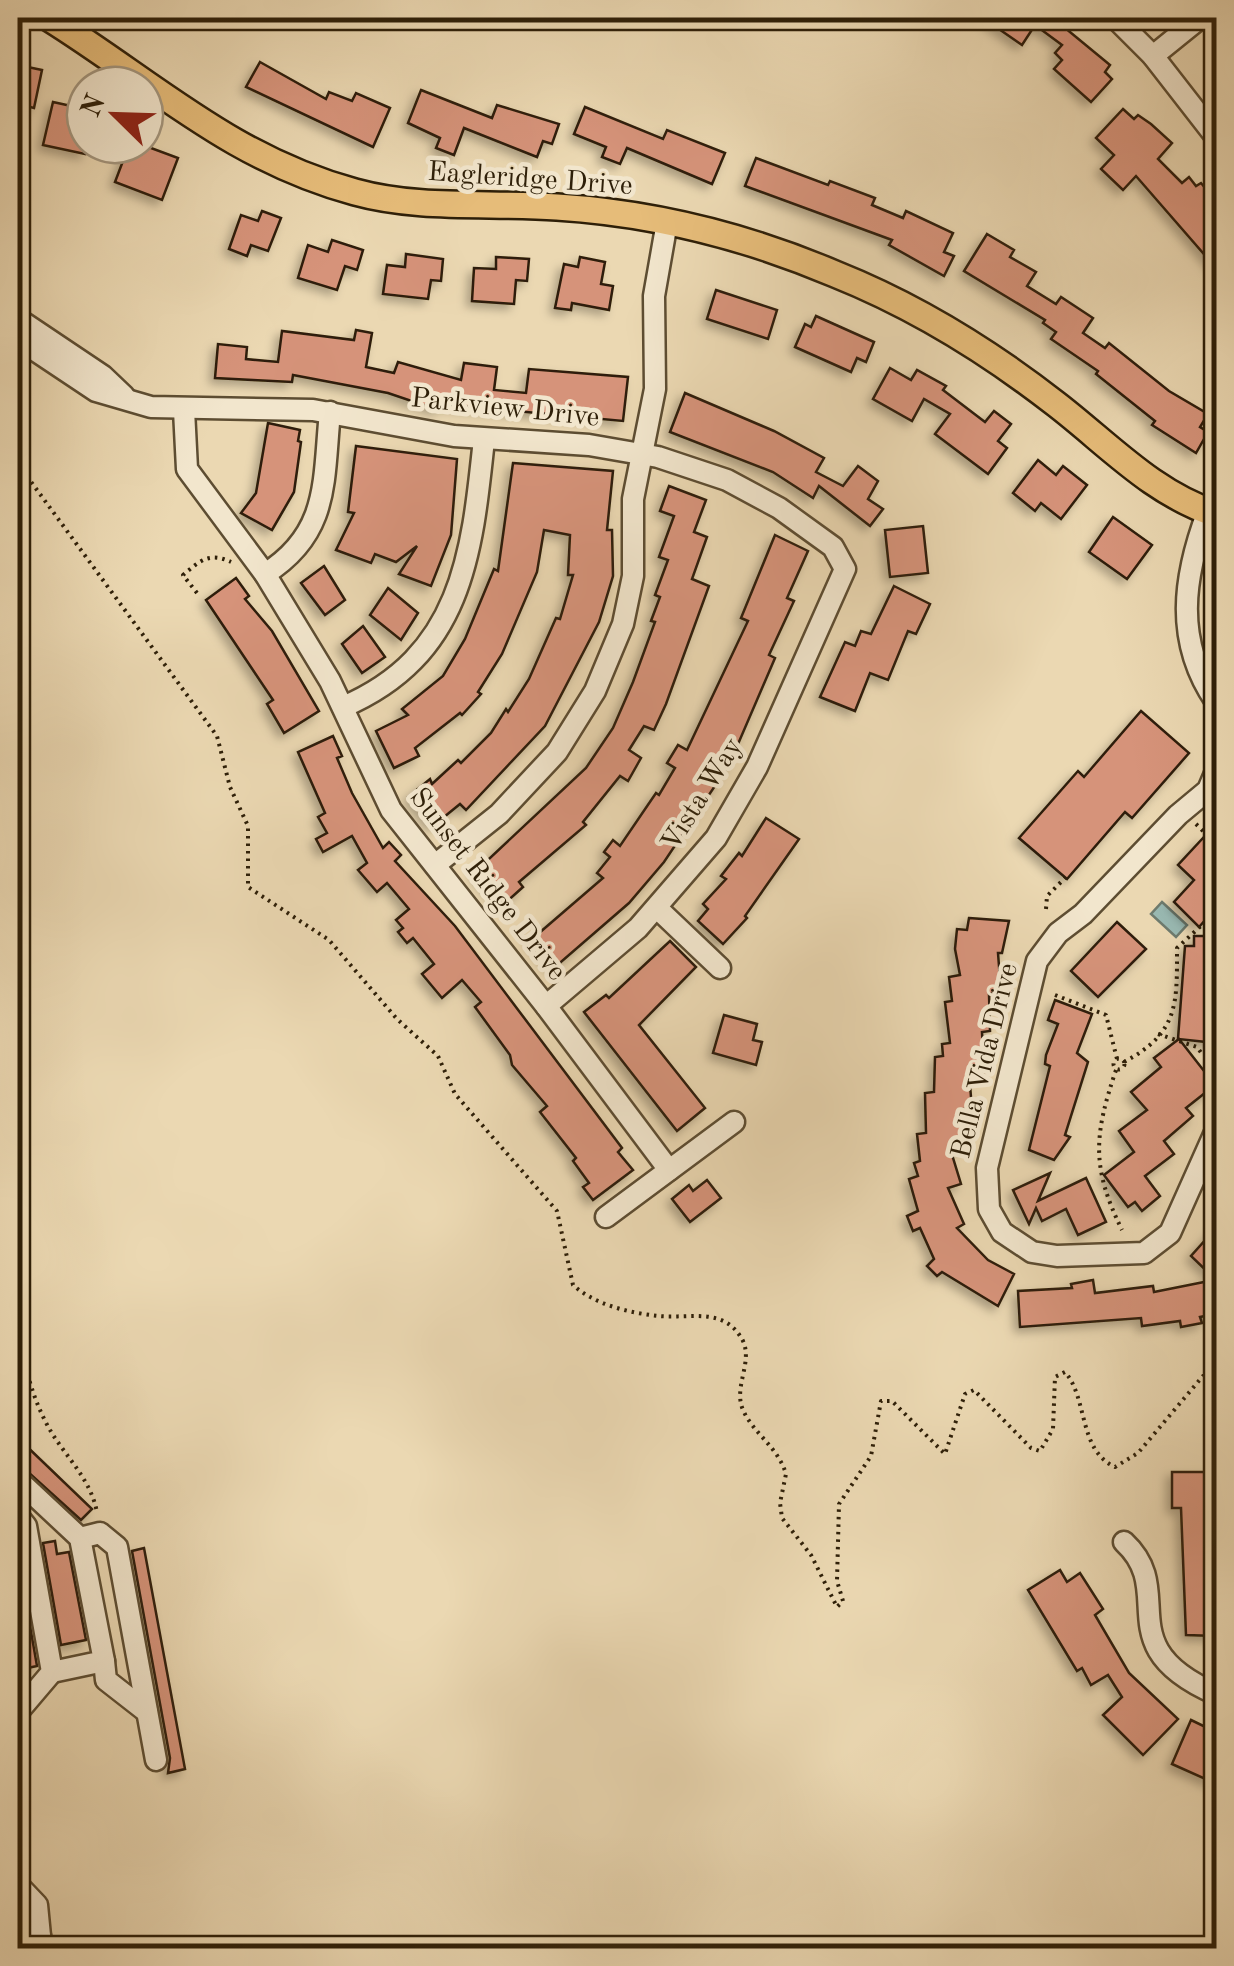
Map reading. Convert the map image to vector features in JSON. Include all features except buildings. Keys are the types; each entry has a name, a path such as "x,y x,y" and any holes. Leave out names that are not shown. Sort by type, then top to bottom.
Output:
{"main road":[{"name":"Eagleridge Drive","path":"48,18 219,136 270,164 323,183 406,202 560,207 666,222 788,256 907,306 1006,367 1148,480 1212,513"}],"street":[{"path":"1115,18 1154,56 1216,137"},
{"path":"1154,56 1200,18"},
{"path":"434,865 499,814 537,776 573,729 608,666 630,595 632,515 655,389 654,296 666,222"},
{"name":"Parkview Drive","path":"18,319 103,376 125,397"},
{"name":"Parkview Drive","path":"18,339 96,391 151,406 330,412 484,440 642,453 710,474 763,499 823,539 844,568"},
{"name":"Sunset Ridge Drive","path":"184,410 187,469 264,574 343,707 390,810 546,1006 669,1170"},
{"path":"264,574 298,550 316,521 330,412"},
{"path":"343,707 388,686 437,634 471,542 484,440"},
{"path":"1212,513 1193,553 1184,600 1196,663 1216,702"},
{"name":"Vista Way","path":"546,1006 658,909 716,838 740,799 844,568"},
{"name":"Bella Vida Drive","path":"1212,790 1178,814 1092,906 1058,933 1037,961 987,1168 989,1209 1002,1232 1032,1252 1056,1256 1144,1253 1170,1234 1216,1130"},
{"path":"658,909 720,968"},
{"path":"606,1217 734,1122"},
{"path":"52,1672 26,1526 18,1513 25,1487 80,1538 106,1680 147,1712"},
{"path":"80,1538 100,1533 116,1547 156,1760"},
{"path":"1124,1542 1141,1561 1150,1636 1157,1650 1176,1672 1216,1694"},
{"path":"18,1712 52,1672 104,1661"},
{"path":"18,1885 37,1905 47,1942 18,1938"}],"path":[{"path":"197,593 183,575 203,558 216,555 241,562"},
{"path":"1192,821 1216,844"},
{"path":"1046,908 1048,896 1065,878"},
{"path":"1122,1230 1098,1168 1100,1117 1120,1061 1158,1034 1178,998 1177,948 1216,912"},
{"path":"1056,995 1106,1015 1120,1061"},
{"path":"1158,1034 1198,1048 1202,1054 1211,1048 1211,1063 1216,1058"},
{"path":"18,1315 21,1351 38,1401 52,1432 93,1496 98,1520"}],"water":[{"path":"1162,902 1187,925 1176,937 1151,914"}]}
